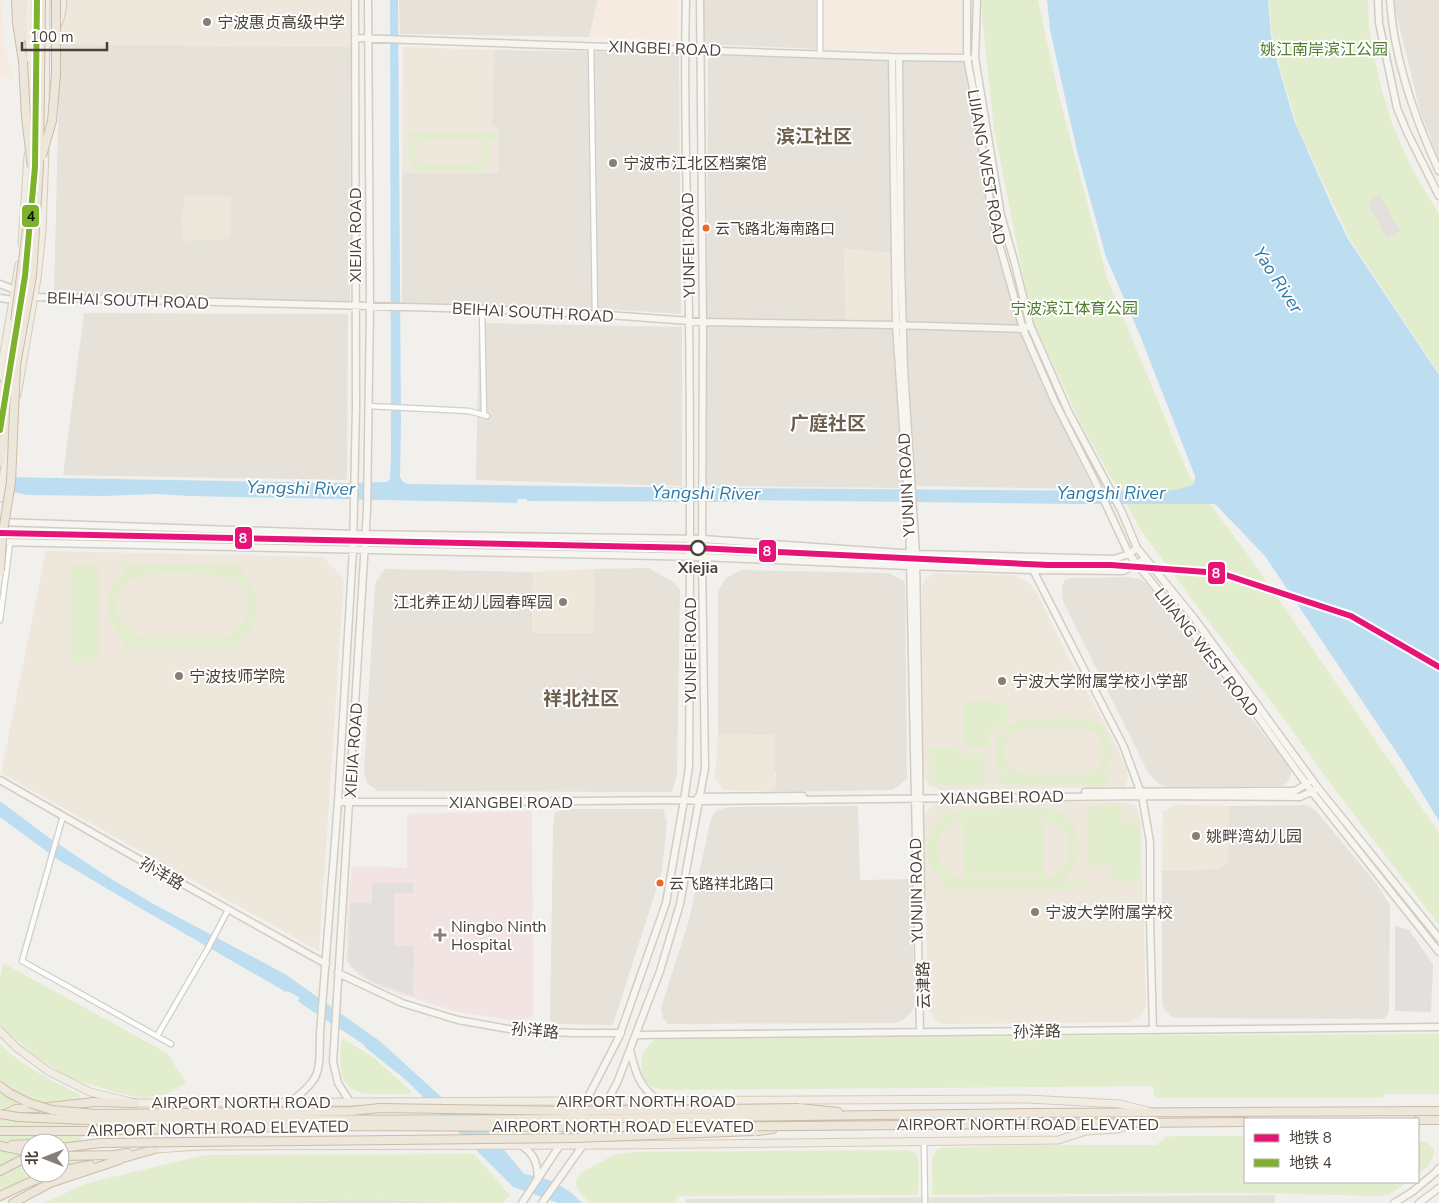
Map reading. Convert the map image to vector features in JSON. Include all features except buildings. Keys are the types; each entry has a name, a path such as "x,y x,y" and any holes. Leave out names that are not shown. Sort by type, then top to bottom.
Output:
{"highway":[{"path":"16,0 24,61"},
{"path":"23,0 26,118 35,167"},
{"path":"0,394 16,315 35,167 34,0"},
{"path":"0,462 32,276 42,0"},
{"path":"35,167 52,121 56,74 56,0"},
{"path":"0,548 11,482 16,366"},
{"path":"0,408 2,379"},
{"path":"0,571 1,540"},
{"path":"0,1086 29,1103 52,1110 96,1114 344,1111 380,1108 800,1112"},
{"path":"2,1114 16,1109 94,1102 135,1102"},
{"name":"AIRPORT NORTH ROAD ELEVATED","path":"2,1114 18,1117 85,1120 587,1119 800,1112 860,1116 1439,1111"},
{"path":"1419,1120 1435,1120"},
{"name":"AIRPORT NORTH ROAD ELEVATED","path":"0,1131 331,1126 623,1127 1244,1122"},
{"path":"70,1144 576,1138 758,1131 802,1126"},
{"path":"70,1147 101,1143"},
{"path":"0,1146 20,1145"},
{"path":"0,1146 20,1150"},
{"path":"70,1156 114,1155 155,1149"},
{"path":"13,1203 50,1183 155,1149"},
{"path":"70,1170 119,1160"},
{"path":"0,1171 20,1161"},
{"path":"0,1196 28,1183"}],"main road":[{"path":"2,379 21,253 28,161 30,92 28,0"},
{"path":"0,498 34,297 42,230 46,0"},
{"path":"46,45 54,34 62,15 63,0"},
{"name":"XIEJIA ROAD","path":"290,1102 305,1092 315,1080 319,1068 338,802 354,534 356,407 355,0"},
{"name":"XIEJIA ROAD","path":"350,1102 338,1084 333,1062 368,510 372,306 371,38 368,0"},
{"name":"YUNFEI ROAD","path":"522,1203 586,1101 621,1033 666,903 689,767 689,321 684,49 686,0"},
{"name":"YUNFEI ROAD","path":"542,1203 583,1145 617,1083 660,971 680,904 705,768 702,556 703,322 700,0"},
{"name":"LIJIANG WEST ROAD","path":"967,0 967,58 975,98 993,222 1023,329 1054,400 1129,554 1246,700 1312,792 1439,952"},
{"name":"LIJIANG WEST ROAD","path":"976,0 975,58 1001,215 1030,325 1069,413 1121,510 1137,548 1144,558 1194,618 1318,788 1439,938"},
{"path":"1378,0 1379,23 1397,108 1439,196"},
{"path":"1390,0 1392,21 1406,89 1419,126 1439,171"},
{"name":"XINGBEI ROAD","path":"355,38 895,58 975,58"},
{"name":"YUNJIN ROAD","path":"895,58 899,325 904,369 913,554 922,1032"},
{"path":"0,284 34,297"},
{"path":"0,298 13,300 34,297"},
{"name":"BEIHAI SOUTH ROAD","path":"34,297 482,309 595,314 703,322 1023,329"},
{"path":"1023,329 1030,325"},
{"path":"0,522 354,534 702,539 913,554 1114,559 1129,554 1137,548"},
{"path":"1,540 10,543 702,556 913,567 1033,570 1123,571 1138,564 1144,558"},
{"path":"1033,570 1124,747 1141,794 1150,842 1153,1030"},
{"name":"孙洋路","path":"0,780 326,964"},
{"name":"XIANGBEI ROAD","path":"338,802 684,800 1295,791 1312,780"},
{"name":"XIANGBEI ROAD","path":"1141,794 1300,797 1318,788"},
{"name":"孙洋路","path":"338,973 402,1003 458,1020 520,1031 621,1033"},
{"name":"孙洋路","path":"636,1035 1439,1027"},
{"name":"AIRPORT NORTH ROAD","path":"0,1031 17,1048 48,1071 90,1092 135,1102 1028,1099 1120,1104 1155,1112"},
{"path":"630,1049 637,1076 645,1090 657,1100"},
{"path":"155,1149 200,1146 461,1146 1058,1140 1086,1131 1118,1129 1133,1124"},
{"path":"521,1145 530,1152 536,1161 538,1180"},
{"path":"1394,1203 1412,1192 1439,1168"},
{"path":"1419,1203 1439,1188"}],"street":[{"path":"820,0 820,54"},
{"path":"591,46 595,314"},
{"path":"371,406 469,411 486,416 482,309"},
{"path":"0,620 10,543"},
{"path":"63,816 22,961 171,1044"},
{"path":"157,1036 228,910"},
{"path":"924,1142 925,1203"}],"shaded area":[{"path":"0,0 4,43 15,81 0,77"},
{"name":"宁波惠贞高级中学","path":"65,0 350,0 351,47 60,44"},
{"path":"399,0 598,0 589,37 400,34"},
{"path":"598,0 678,0 678,40 589,37"},
{"path":"704,0 816,0 816,49 704,44"},
{"path":"816,0 965,0 964,53 816,49"},
{"path":"1395,0 1439,0 1439,160 1420,111 1395,8"},
{"path":"60,44 351,47 350,302 54,293"},
{"path":"403,47 494,50 492,124 499,130 499,173 402,173"},
{"path":"494,50 679,53 681,314 590,308 402,303 402,173 499,173 492,124"},
{"path":"708,55 889,60 892,253 844,249 846,320 707,318"},
{"path":"901,60 964,61 986,197 1020,327 905,323"},
{"path":"1380,195 1400,231 1387,238 1367,202"},
{"path":"185,196 231,197 230,239 184,241 181,220"},
{"path":"844,249 892,253 893,322 846,320"},
{"path":"84,313 348,314 347,480 63,475"},
{"path":"479,323 682,327 682,486 476,480"},
{"path":"706,326 893,327 904,488 706,486"},
{"path":"906,330 1022,331 1051,401 1093,489 916,486"},
{"name":"宁波技师学院","path":"46,551 323,557 344,579 319,951 1,773"},
{"path":"649,568 675,583 680,590 677,774 672,792 378,791 368,784 364,773 375,583 385,569 533,572 532,633 593,633 594,569"},
{"name":"江北养正幼儿园春晖园","path":"594,569 593,633 532,633 533,572"},
{"path":"741,570 889,573 905,582 907,779 893,790 775,792 776,773 718,734 718,591 726,578"},
{"name":"宁波大学附属学校小学部","path":"935,573 1012,575 1025,580 1034,588 1127,767 1128,778 1125,787 940,790 928,785 923,776 922,587 926,578"},
{"path":"1129,577 1146,583 1291,769 1288,782 1282,786 1166,787 1157,782 1148,773 1063,601 1062,591 1065,580 1070,578"},
{"path":"718,734 775,735 775,792 723,790 715,778"},
{"name":"宁波大学附属学校","path":"1123,802 1136,806 1141,820 1146,1006 1141,1016 1129,1022 944,1024 934,1020 928,1005 924,819 927,811 937,803"},
{"name":"姚畔湾幼儿园","path":"1176,805 1229,806 1228,862 1220,869 1162,869 1163,811"},
{"path":"1307,805 1316,811 1376,883 1390,905 1389,1012 1384,1019 1176,1018 1170,1016 1163,1007 1162,1001 1162,870 1220,869 1228,862 1229,806"},
{"path":"858,806 860,880 912,879 914,1006 911,1013 902,1021 894,1023 668,1024 663,1018 661,1008 689,920 711,818 717,810 729,807"},
{"path":"564,809 663,809 667,822 662,871 613,1025 560,1024 550,1021 553,829 555,812"},
{"name":"Ningbo Ninth Hospital","path":"532,811 533,1016 518,1021 458,1012 397,993 371,983 358,975 346,961 347,910 352,866 407,868 407,814"},
{"path":"372,883 413,883 413,893 394,893 394,946 414,946 413,996 371,981 358,972 348,961 350,903 372,903"},
{"path":"1395,926 1409,930 1433,964 1431,1012 1395,1011"},
{"path":"1275,1195 1275,1203 686,1203 685,1199"},
{"path":"368,1199 458,1203 244,1203"}],"green space":[{"name":"宁波滨江体育公园","path":"982,0 1038,0 1058,92 1107,278 1189,476 1251,559 1439,833 1439,925 1338,794 1273,704 1201,612 1141,530 1081,424 1032,319 994,130"},
{"name":"姚江南岸滨江公园","path":"1269,0 1368,0 1369,27 1374,55 1392,124 1409,162 1439,214 1439,374 1349,238 1297,126 1273,44"},
{"path":"406,133 498,133 498,139 485,139 489,155 483,171 423,171 418,169 411,163 408,154 413,139 406,139","holes":["426,139 473,139 481,145 483,156 479,161 471,165 425,165 418,162 414,154 416,145"]},
{"path":"71,565 98,565 98,662 72,662"},
{"path":"124,565 242,566 242,575 255,590 258,607 253,624 242,640 242,647 123,647 123,638 114,627 108,606 110,593 122,575","holes":["203,574 232,579 246,593 248,612 245,620 232,634 222,638 142,638 131,632 123,624 117,605 123,586 132,579 143,575"]},
{"path":"963,701 994,701 994,704 1007,704 1007,725 994,725 994,731 990,731 990,747 963,747"},
{"path":"1070,718 1098,724 1106,733 1112,750 1111,758 1104,774 1110,775 1110,785 999,784 999,775 1004,774 996,759 995,750 1001,734 1013,722 1022,719","holes":["1024,728 1083,728 1098,737 1104,752 1100,763 1087,774 1061,776 1021,773 1010,766 1006,760 1004,753 1007,741 1011,735"]},
{"path":"929,747 957,748 957,754 984,754 984,785 958,785 957,755 957,785 934,784 934,779 929,779"},
{"path":"1089,806 1121,806 1121,822 1139,822 1139,881 1112,882 1111,865 1088,865"},
{"path":"1043,808 1056,811 1066,817 1078,837 1077,860 1072,871 1064,881 1088,881 1088,885 1077,885 1077,889 944,890 944,882 932,869 928,858 928,840 937,824 952,813 961,810","holes":["1044,818 1057,824 1064,831 1069,844 1069,854 1065,864 1058,872 1049,877 1041,879 964,880 952,876 944,869 939,860 937,851 943,831 963,819"]},
{"path":"1044,819 1044,877 963,878 962,820"},
{"path":"3,963 167,1053 186,1083 167,1094 144,1098 118,1093 68,1077 34,1055 0,1025 0,978"},
{"path":"1439,1034 1439,1094 1384,1094 1383,1098 1156,1098 1153,1086 674,1090 660,1089 647,1083 641,1068 643,1056 648,1046 651,1042 662,1038"},
{"path":"342,1038 374,1058 411,1091 409,1094 377,1094 354,1090 346,1083 342,1073 340,1058"},
{"path":"0,1044 18,1060 80,1095 82,1163 70,1169 70,1133 20,1133 20,1183 39,1183 0,1203"},
{"path":"1244,1136 1244,1183 1406,1183 1390,1194 1380,1196 1246,1193 932,1195 932,1159 936,1150 941,1148 1035,1145 1156,1145 1166,1137"},
{"path":"1419,1140 1427,1143 1434,1149 1429,1164 1419,1173"},
{"path":"905,1150 914,1152 919,1159 918,1195 682,1196 676,1197 677,1203 589,1203 577,1189 576,1181 581,1173 610,1157 636,1152"},
{"path":"474,1154 510,1195 503,1203 368,1199 244,1203 43,1203 88,1183 204,1155"}],"water":[{"path":"390,0 398,0 400,477 403,482 408,484 718,488 1169,491 1194,484 1195,476 1139,333 1106,257 1077,151 1050,30 1047,0 1268,0 1272,44 1294,120 1333,208 1348,239 1439,375 1439,821 1403,762 1265,556 1215,504 743,500 736,502 527,501 527,499 518,499 517,503 156,494 104,496 27,495 0,492 0,477 347,483 387,482 390,479"},
{"path":"0,801 48,837 108,877 157,906 285,974 381,1042 439,1095 491,1134 524,1174 541,1177 556,1183 582,1203 558,1203 513,1187 406,1080 363,1044 303,1005 298,1001 300,998 288,991 286,992 57,859 0,817"}],"metro line":[{"name":"4","path":"0,430 25,276 35,167 37,0"},
{"name":"8","path":"0,533 697,548 1048,565 1111,565 1220,573 1351,616 1439,667"}],"place":[{"name":"宁波惠贞高级中学","path":"207,22"},
{"name":"宁波市江北区档案馆","path":"613,163"},
{"name":"云飞路北海南路口","path":"706,228"},
{"name":"Xiejia","path":"698,548"},
{"name":"江北养正幼儿园春晖园","path":"563,602"},
{"name":"宁波技师学院","path":"179,676"},
{"name":"宁波大学附属学校小学部","path":"1002,681"},
{"name":"姚畔湾幼儿园","path":"1196,836"},
{"name":"云飞路祥北路口","path":"660,883"},
{"name":"宁波大学附属学校","path":"1035,912"},
{"name":"Ningbo Ninth Hospital","path":"440,935"}],"district":[{"name":"滨江社区","path":"814,136"},
{"name":"广庭社区","path":"828,423"},
{"name":"祥北社区","path":"581,698"}],"water label":[{"name":"Yao River","path":"1278,280"},
{"name":"Yangshi River","path":"301,488"},
{"name":"Yangshi River","path":"706,493"},
{"name":"Yangshi River","path":"1111,493"}]}
